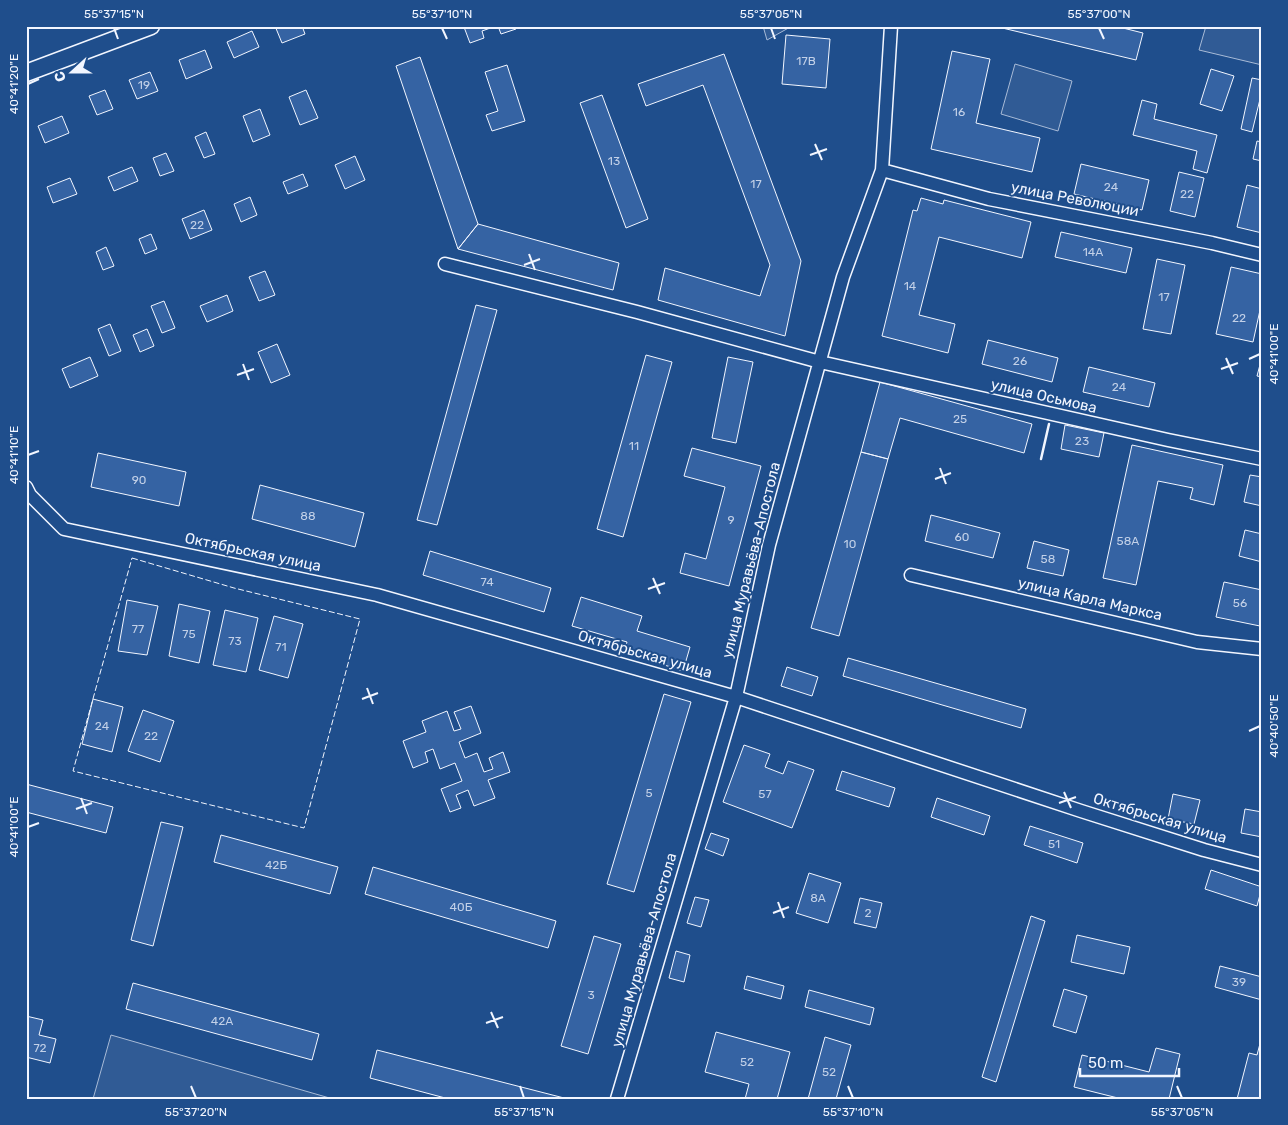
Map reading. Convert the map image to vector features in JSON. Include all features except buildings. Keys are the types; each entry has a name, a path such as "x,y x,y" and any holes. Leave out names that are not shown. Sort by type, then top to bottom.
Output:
{"main road":[{"path":"26,73 151,26"}],"street":[{"name":"улица Муравьёва-Апостола","path":"617,1099 736,696 769,545 843,277 882,170 891,26"},
{"name":"улица Революции","path":"882,170 989,199 1262,255"},
{"name":"улица Осьмова","path":"445,264 637,312 820,362 1168,440 1262,458"},
{"name":"Октябрьская улица","path":"26,487 30,495 64,528 377,594 736,696 1110,820 1204,850 1262,864"},
{"name":"улица Карла Маркса","path":"911,575 1197,642 1262,649"}],"shaded area":[{"path":"763,26 792,26 767,40"},
{"path":"1206,26 1262,27 1262,65 1199,50"},
{"path":"1015,64 1072,81 1058,131 1001,114"},
{"path":"111,1035 236,1071 333,1099 93,1099"}],"fence":[{"path":"132,558 234,588 360,619 304,828 73,771 132,558"}],"wall":[{"path":"1041,459 1049,424"}]}
